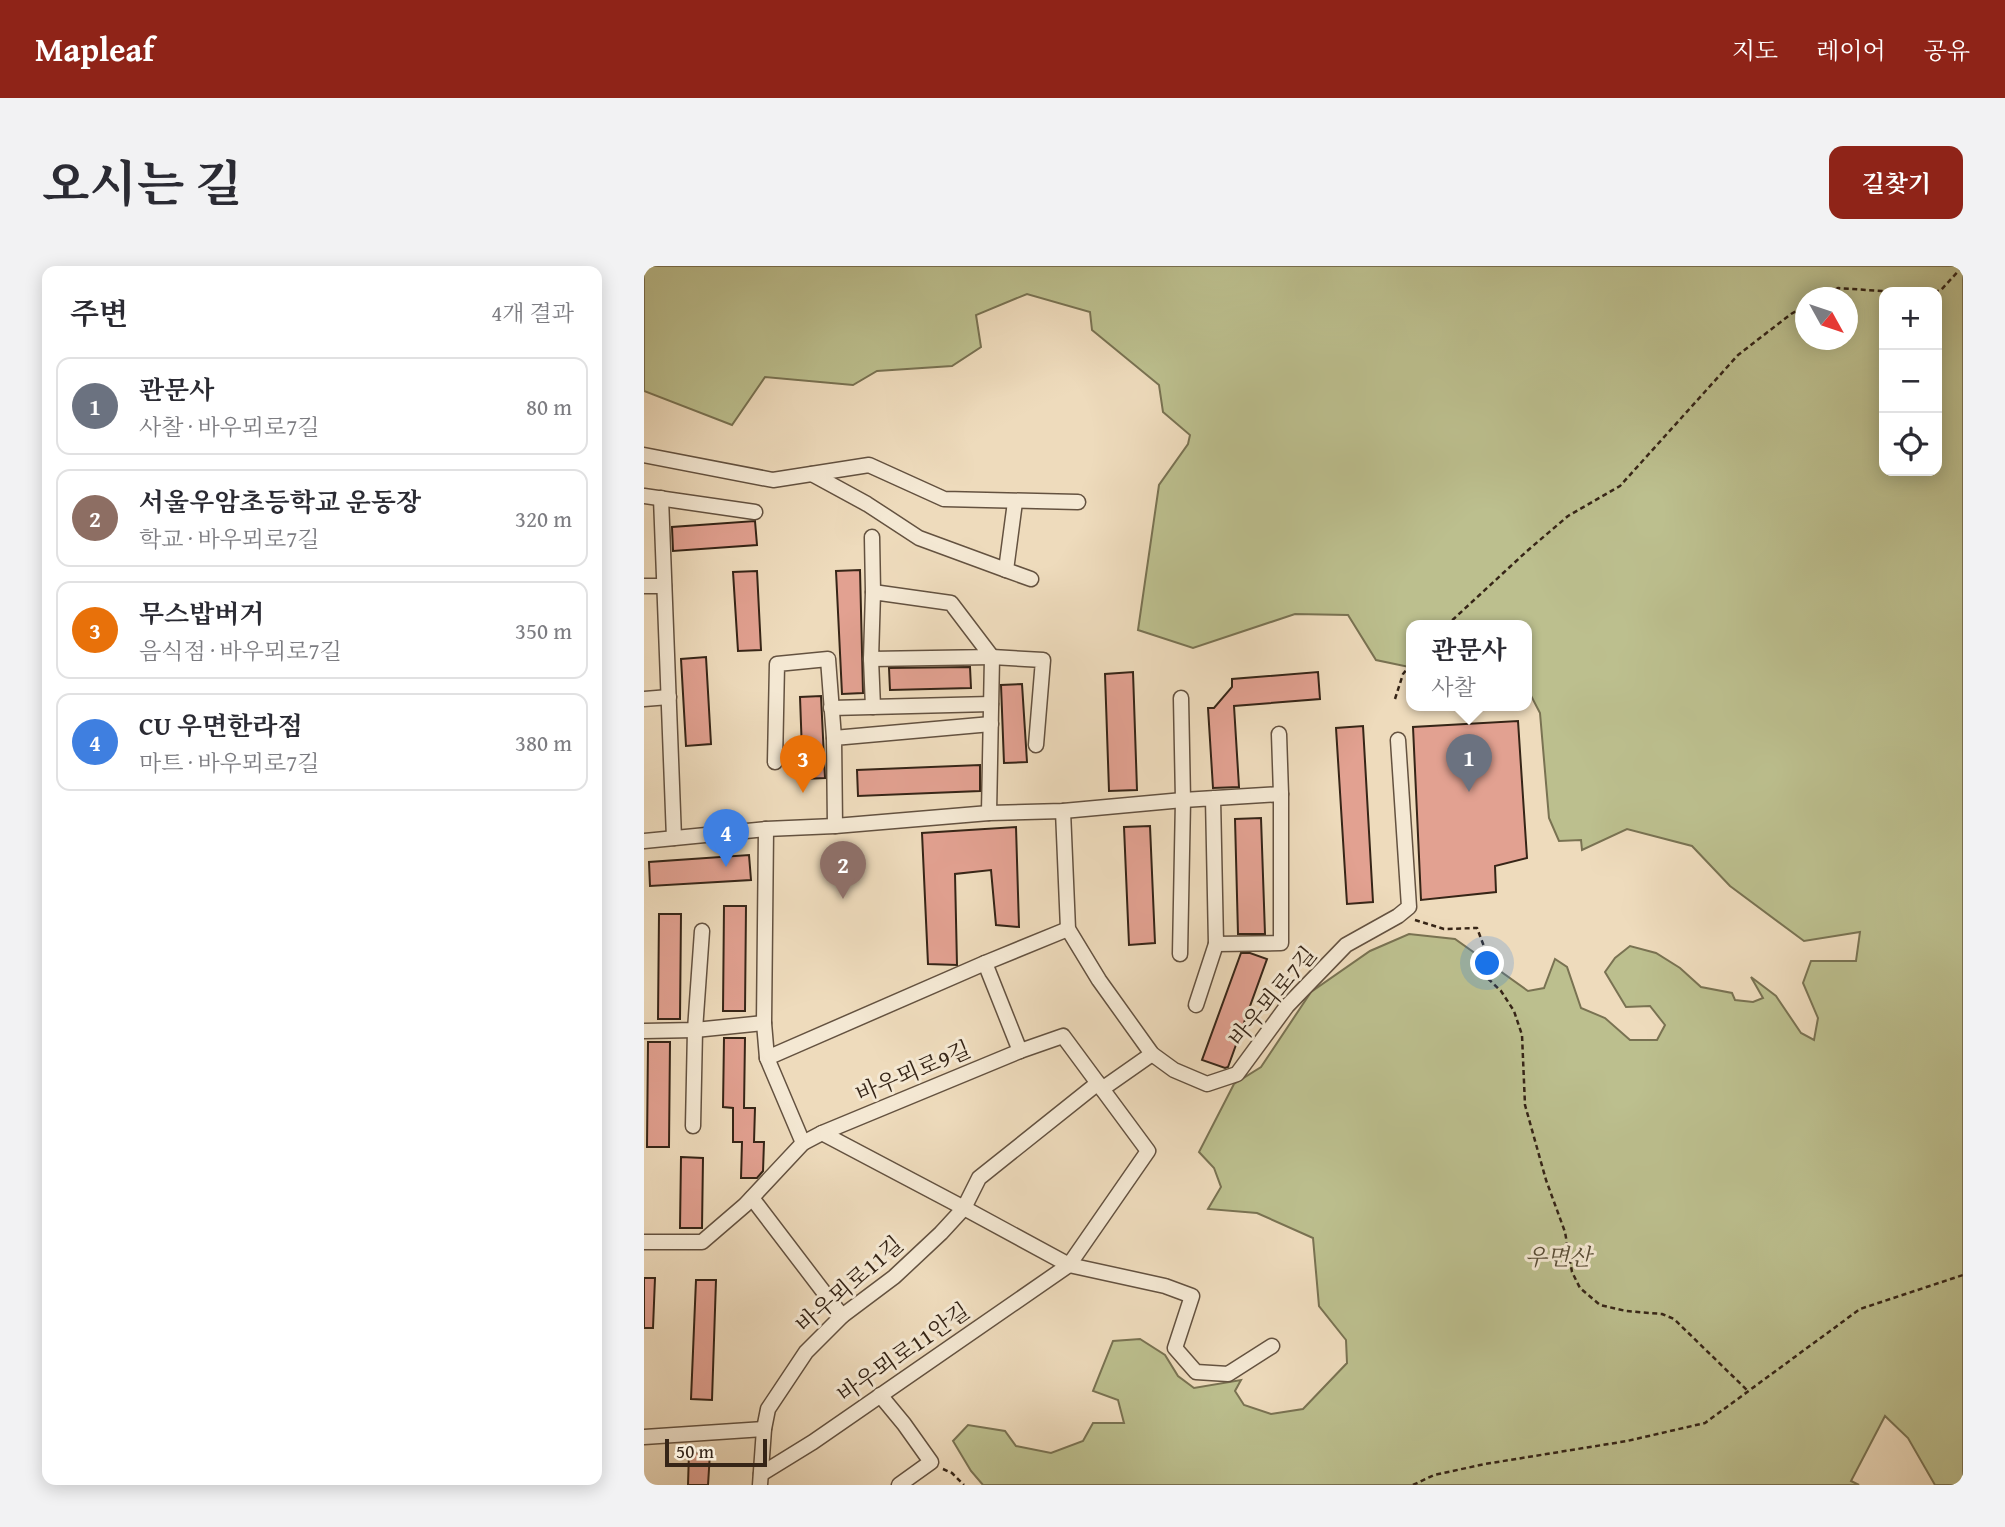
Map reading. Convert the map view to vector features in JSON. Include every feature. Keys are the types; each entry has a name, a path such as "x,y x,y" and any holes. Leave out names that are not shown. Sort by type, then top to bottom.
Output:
{"street":[{"path":"644,455 773,480 869,465 944,499 1078,502"},
{"path":"812,474 867,504 919,538 1031,579"},
{"path":"644,496 755,512"},
{"path":"661,498 674,838"},
{"path":"1006,570 1015,502"},
{"path":"872,537 873,707"},
{"path":"644,586 664,586"},
{"path":"873,592 950,603 992,657 989,813"},
{"path":"871,659 992,657 1043,660 1037,746"},
{"path":"775,762 777,664 828,659 834,738 835,826"},
{"path":"644,699 669,697"},
{"path":"1180,954 1184,800 1181,698"},
{"path":"831,708 991,704"},
{"path":"834,738 991,724"},
{"path":"1216,944 1281,943 1279,734"},
{"path":"1398,740 1409,907 1398,916"},
{"path":"644,841 766,829 1281,794"},
{"path":"1196,1005 1216,944 1213,798"},
{"name":"바우뫼로7길","path":"1063,810 1068,929 1099,979 1152,1054 1174,1070 1207,1084 1237,1073 1287,1006 1346,945 1398,916"},
{"path":"766,829 764,1023 767,1058 803,1143"},
{"path":"767,1058 1068,929"},
{"path":"693,1126 695,1030 702,931"},
{"path":"985,963 1020,1051"},
{"path":"644,1031 695,1030 764,1023"},
{"name":"바우뫼로9길","path":"644,1242 702,1242 752,1198 803,1143 1020,1051 1063,1036 1100,1086"},
{"name":"바우뫼로11길","path":"760,1479 768,1409 806,1352 842,1316 894,1277 941,1233 964,1208 979,1178 1100,1086 1152,1054"},
{"name":"바우뫼로11안길","path":"760,1479 1069,1265 1148,1151 1100,1086"},
{"path":"822,1133 1069,1265 1165,1286 1192,1296 1175,1348 1196,1372 1228,1374 1272,1346"},
{"path":"752,1198 842,1316"},
{"path":"880,1395 931,1462 899,1485"},
{"path":"644,1437 764,1429"}],"path":[{"path":"1942,289 1963,266"},
{"path":"1858,289 1879,291"},
{"path":"1452,620 1568,516 1620,486 1738,355 1795,312"},
{"path":"1395,699 1406,670"},
{"path":"1398,916 1444,929 1477,928 1485,949 1481,972 1501,991 1514,1011 1522,1035 1525,1105 1546,1180 1565,1232 1572,1272 1580,1288 1600,1305 1626,1311 1662,1314 1674,1319 1749,1392"},
{"path":"1413,1485 1434,1475 1485,1464 1627,1441 1705,1423 1860,1309 1963,1275"},
{"path":"931,1462 952,1473 964,1485"}],"green space":[{"name":"우면산","path":"644,266 1963,266 1963,1485 1935,1485 1908,1438 1885,1416 1851,1481 1859,1485 983,1485 953,1441 968,1425 1005,1431 1016,1446 1051,1453 1083,1441 1093,1423 1124,1423 1118,1400 1093,1391 1113,1341 1140,1339 1165,1355 1178,1376 1194,1388 1241,1380 1235,1391 1244,1405 1271,1414 1303,1409 1347,1363 1346,1340 1319,1306 1313,1238 1257,1213 1208,1209 1221,1187 1214,1168 1199,1152 1234,1084 1261,1067 1311,992 1370,951 1409,934 1455,939 1528,991 1544,988 1555,959 1567,967 1581,1008 1605,1018 1630,1040 1657,1040 1665,1025 1650,1006 1626,1007 1605,972 1615,958 1630,946 1656,953 1680,968 1701,987 1732,993 1735,1000 1753,1002 1763,998 1751,977 1776,996 1801,1033 1814,1040 1818,1018 1803,983 1811,961 1856,961 1860,932 1804,941 1730,886 1692,846 1627,829 1582,850 1581,840 1559,841 1549,818 1540,713 1532,698 1532,620 1406,620 1406,666 1376,660 1348,615 1295,614 1193,648 1138,630 1159,485 1188,444 1190,435 1163,412 1159,385 1092,330 1090,312 1027,294 976,315 981,347 952,366 877,371 853,385 765,377 732,425 644,391"}],"building":[{"path":"755,521 757,545 673,551 672,527"},
{"path":"860,570 863,693 842,694 836,571"},
{"path":"757,571 761,650 738,651 733,572"},
{"path":"706,657 711,744 686,746 681,659"},
{"path":"970,667 971,688 890,690 889,668"},
{"path":"1133,672 1137,790 1109,791 1105,674"},
{"path":"1318,672 1320,699 1234,706 1239,787 1213,788 1208,708 1214,708 1232,687 1232,679"},
{"path":"1022,684 1027,762 1004,763 1001,685"},
{"path":"821,696 825,778 803,779 800,697"},
{"path":"1518,721 1527,858 1495,866 1496,892 1421,900 1413,727"},
{"path":"1363,726 1373,902 1347,904 1336,728"},
{"path":"980,765 980,791 858,796 857,770"},
{"path":"1261,818 1265,934 1238,934 1235,819"},
{"path":"1150,826 1155,943 1129,945 1124,827"},
{"path":"1016,827 1019,927 996,925 991,870 955,874 957,965 928,964 922,833"},
{"path":"749,855 751,880 650,886 649,862"},
{"path":"724,906 746,906 745,1011 723,1011"},
{"path":"659,914 681,914 680,1019 658,1019"},
{"path":"1241,953 1267,959 1228,1067 1225,1068 1202,1060"},
{"path":"724,1038 745,1038 744,1108 755,1108 754,1142 764,1142 763,1171 757,1178 741,1178 742,1142 733,1142 733,1108 723,1107"},
{"path":"648,1042 670,1042 669,1147 647,1147"},
{"path":"681,1157 703,1158 702,1228 680,1228"},
{"path":"644,1278 655,1278 653,1328 644,1328"},
{"path":"696,1280 716,1280 712,1400 691,1399"},
{"path":"689,1452 710,1453 708,1485 688,1485"}],"place":[{"name":"관문사","path":"1469,792"},
{"name":"무스밥버거","path":"803,793"},
{"name":"CU 우면한라점","path":"726,867"},
{"name":"서울우암초등학교 운동장","path":"843,899"}]}
